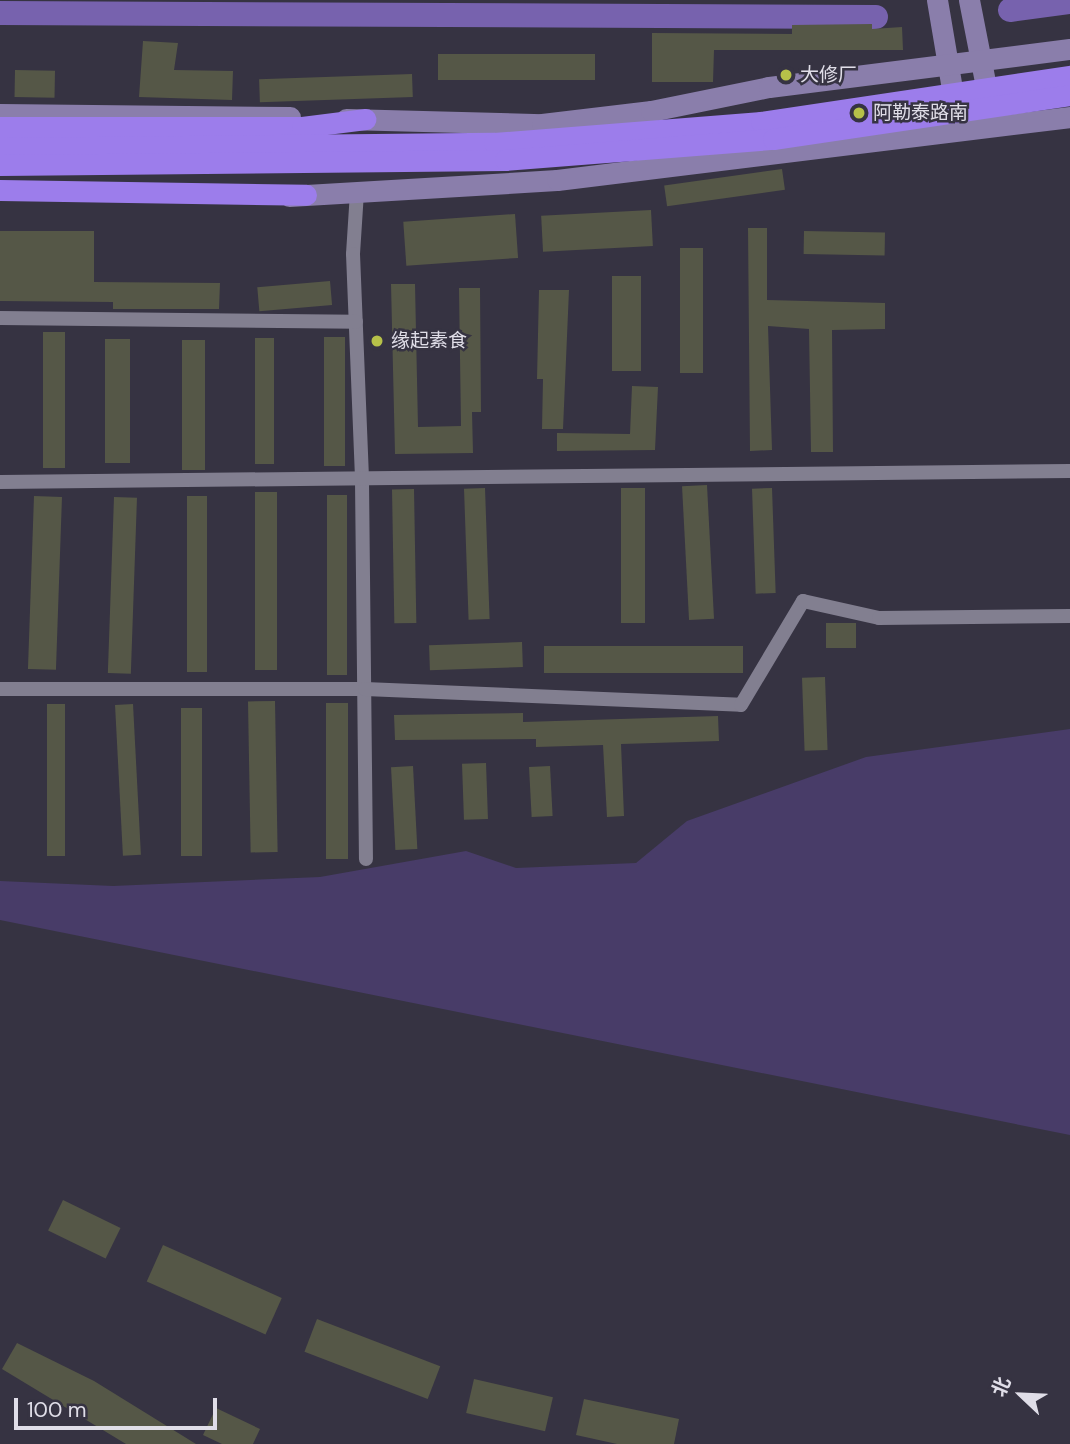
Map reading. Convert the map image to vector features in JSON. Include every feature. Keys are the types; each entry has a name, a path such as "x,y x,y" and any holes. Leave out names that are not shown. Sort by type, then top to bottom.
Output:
{"highway":[{"path":"0,148 494,143 761,122 1070,76"},
{"path":"0,165 505,160 773,139 1070,95"},
{"path":"0,127 302,127 365,119"},
{"path":"0,193 219,192 306,195"}],"main road":[{"path":"937,0 958,131"},
{"path":"969,0 994,126"},
{"path":"0,114 106,112 542,124 652,111 769,87 1070,49"},
{"path":"0,193 236,200 557,180 1070,117"}],"street":[{"path":"357,192 356,322 362,481 366,859"},
{"path":"0,318 356,322"},
{"path":"0,482 362,481 720,472 1070,471"},
{"path":"0,689 365,689 741,705 803,601 879,618 1070,616"}],"shaded area":[{"path":"1070,729 1070,1135 0,920 0,881 113,886 320,877 466,851 516,868 636,863 687,821 866,757"}],"building":[{"path":"872,24 872,29 902,27 903,50 714,50 713,82 652,82 652,33 792,34 792,25"},
{"path":"143,41 178,43 174,70 233,71 232,100 139,97"},
{"path":"438,54 595,54 595,80 438,80"},
{"path":"15,70 55,71 55,98 15,97"},
{"path":"412,74 413,97 260,102 259,79"},
{"path":"782,169 785,190 667,206 664,186"},
{"path":"651,210 653,246 543,252 541,216"},
{"path":"515,214 518,258 406,266 403,222"},
{"path":"748,228 767,228 767,300 885,303 885,329 832,330 833,452 811,452 809,329 768,326 772,450 750,451"},
{"path":"0,231 94,231 94,282 220,283 219,309 113,309 113,302 0,301"},
{"path":"804,231 885,232 885,255 804,254"},
{"path":"680,248 703,248 703,373 680,373"},
{"path":"612,276 641,276 641,371 612,371"},
{"path":"330,281 332,305 259,311 257,287"},
{"path":"391,284 415,284 418,427 461,426 459,288 480,288 481,412 472,412 473,453 395,454"},
{"path":"539,290 569,290 563,429 542,429 543,379 537,379"},
{"path":"43,332 65,332 65,468 43,468"},
{"path":"324,337 345,337 345,466 324,466"},
{"path":"255,338 274,338 274,464 255,464"},
{"path":"105,339 130,339 130,463 105,463"},
{"path":"182,340 205,340 205,470 182,470"},
{"path":"632,386 658,387 655,450 557,451 557,433 630,434"},
{"path":"707,485 714,619 689,620 682,486"},
{"path":"485,488 490,619 469,620 464,489"},
{"path":"621,488 645,488 645,623 621,623"},
{"path":"772,488 776,593 756,594 752,489"},
{"path":"392,489 414,489 416,623 394,623"},
{"path":"255,492 277,492 277,670 255,670"},
{"path":"327,495 347,495 347,675 327,675"},
{"path":"34,496 62,497 56,670 28,669"},
{"path":"187,496 207,496 207,672 187,672"},
{"path":"114,497 137,498 131,674 108,673"},
{"path":"826,623 856,623 856,648 826,648"},
{"path":"522,642 523,667 430,670 429,645"},
{"path":"544,646 743,646 743,673 544,673"},
{"path":"825,677 828,750 805,751 802,678"},
{"path":"248,701 275,701 278,852 251,852"},
{"path":"326,703 348,703 348,859 326,859"},
{"path":"47,704 65,704 65,856 47,856"},
{"path":"133,704 141,855 123,856 115,705"},
{"path":"181,708 202,708 202,856 181,856"},
{"path":"523,713 523,722 718,716 719,741 621,744 624,816 607,817 603,745 536,747 536,739 395,740 394,715"},
{"path":"486,763 488,819 464,820 462,764"},
{"path":"413,766 417,849 395,850 391,767"},
{"path":"550,766 553,816 532,817 529,767"},
{"path":"63,1200 121,1228 106,1259 48,1231"},
{"path":"163,1245 282,1298 265,1334 147,1282"},
{"path":"317,1319 440,1366 428,1399 304,1352"},
{"path":"17,1343 94,1381 196,1444 126,1444 2,1369"},
{"path":"474,1379 553,1397 545,1431 466,1413"},
{"path":"584,1399 679,1419 674,1444 617,1444 576,1435"},
{"path":"216,1408 260,1429 253,1444 222,1444 203,1435"}],"waterway":[{"path":"1010,10 1070,2"},
{"path":"0,13 876,17"}],"place":[{"name":"大修厂","path":"786,75"},
{"name":"阿勒泰路南","path":"859,113"},
{"name":"缘起素食","path":"377,341"}]}
